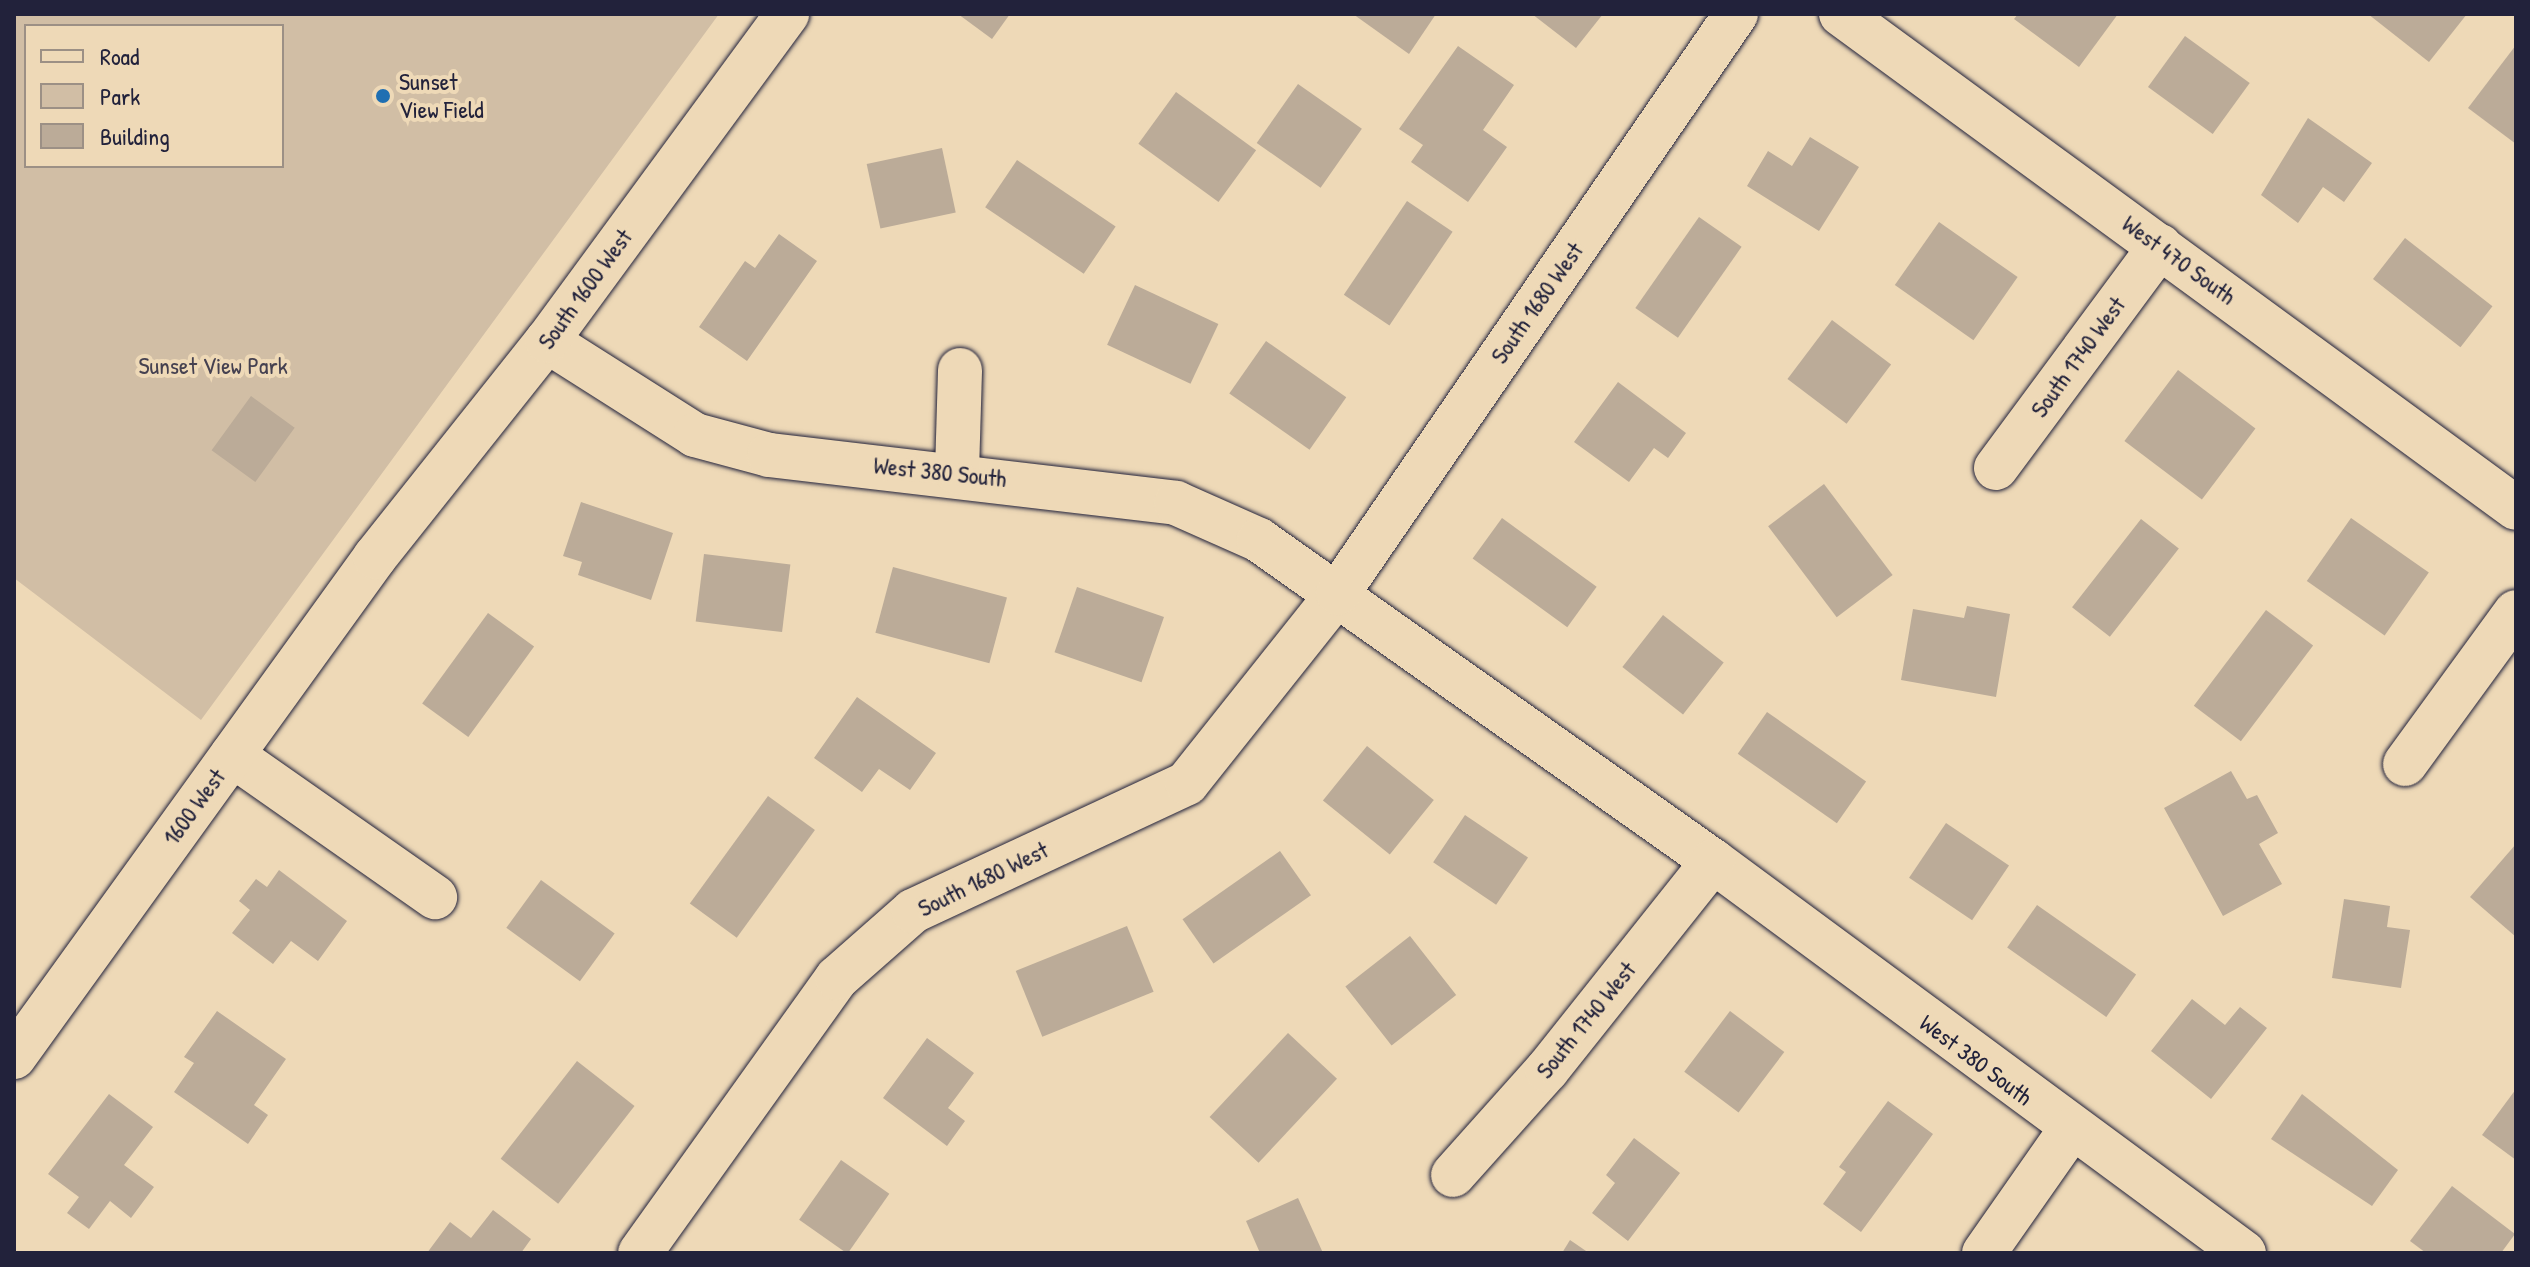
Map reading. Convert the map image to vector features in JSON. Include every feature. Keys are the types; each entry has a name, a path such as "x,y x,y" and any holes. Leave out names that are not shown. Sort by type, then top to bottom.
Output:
{"street":[{"name":"South 1600 West","path":"375,557 547,341 787,14"},
{"name":"South 1680 West","path":"640,1253 837,978 913,911 1187,783 1338,593 1736,14"},
{"name":"West 470 South","path":"1841,14 2516,508"},
{"name":"South 1740 West","path":"1996,468 2160,246"},
{"name":"West 380 South","path":"547,341 695,435 769,455 957,472 1176,503 1259,540 1338,593"},
{"path":"957,472 960,370"},
{"name":"1600 West","path":"14,1057 375,557"},
{"path":"1338,593 1713,861"},
{"path":"2405,764 2516,612"},
{"path":"232,755 435,897"},
{"name":"West 380 South","path":"1713,861 2070,1130 2244,1253"},
{"name":"South 1740 West","path":"1453,1175 1547,1070 1713,861"},
{"path":"1984,1253 2070,1130"}],"green space":[{"name":"Sunset View Park","path":"14,14 719,14 201,720 14,578"}],"building":[{"path":"958,14 1010,14 992,39"},
{"path":"1353,14 1436,14 1409,54"},
{"path":"1532,14 1603,14 1576,48"},
{"path":"2018,14 2118,14 2079,67 2014,19"},
{"path":"2368,14 2467,14 2429,62"},
{"path":"2185,36 2250,83 2213,134 2148,87"},
{"path":"2516,45 2516,144 2468,108"},
{"path":"1458,46 1514,85 1483,130 1507,147 1468,202 1411,162 1423,145 1399,129"},
{"path":"1298,84 1362,129 1321,188 1257,143"},
{"path":"1176,92 1256,150 1218,202 1138,144"},
{"path":"2308,118 2372,163 2344,202 2323,187 2298,223 2261,195"},
{"path":"1810,137 1859,167 1819,231 1747,186 1768,151 1792,166"},
{"path":"942,148 956,213 880,229 867,164"},
{"path":"1017,160 1116,227 1084,274 985,207"},
{"path":"1407,201 1453,232 1389,325 1344,295"},
{"path":"1699,217 1742,247 1678,338 1635,308"},
{"path":"1939,222 2018,277 1973,340 1895,285"},
{"path":"779,234 817,261 747,361 699,327 745,261 755,268"},
{"path":"2405,238 2492,306 2460,347 2373,279"},
{"path":"1135,285 1218,324 1190,384 1107,345"},
{"path":"1832,320 1891,365 1847,424 1787,379"},
{"path":"1266,341 1346,397 1310,450 1229,393"},
{"path":"2178,370 2255,428 2202,499 2124,441"},
{"path":"1618,382 1686,433 1668,458 1654,448 1629,482 1574,442"},
{"path":"251,396 295,428 255,482 212,450"},
{"path":"1824,484 1893,575 1837,617 1768,526"},
{"path":"581,502 673,533 651,600 578,575 582,562 563,556"},
{"path":"1502,518 1597,587 1567,627 1473,558"},
{"path":"2351,518 2429,572 2385,636 2307,581"},
{"path":"2141,519 2179,549 2110,637 2072,607"},
{"path":"704,554 790,565 782,632 696,621"},
{"path":"893,567 1007,598 989,663 875,633"},
{"path":"1077,587 1164,617 1142,682 1055,652"},
{"path":"1967,606 2010,614 1996,697 1901,680 1913,609 1964,618"},
{"path":"2266,610 2313,646 2241,741 2194,706"},
{"path":"488,613 534,647 468,737 422,704"},
{"path":"1663,615 1724,662 1683,714 1622,667"},
{"path":"857,697 936,753 910,790 879,769 862,792 814,758"},
{"path":"1767,712 1866,781 1837,823 1738,754"},
{"path":"1367,746 1434,800 1390,855 1323,800"},
{"path":"2231,771 2247,799 2257,795 2278,833 2259,844 2282,884 2223,916 2164,808"},
{"path":"768,796 815,830 737,938 690,904"},
{"path":"1465,815 1528,857 1496,905 1433,862"},
{"path":"1946,823 2009,865 1972,920 1909,878"},
{"path":"2516,844 2516,937 2470,897"},
{"path":"1280,851 1311,895 1213,963 1183,919"},
{"path":"279,870 347,921 318,961 291,941 273,964 232,933 250,910 239,901 256,879 267,887"},
{"path":"541,880 615,933 580,981 506,928"},
{"path":"2344,899 2390,906 2387,927 2410,930 2401,988 2332,978"},
{"path":"2037,905 2136,974 2106,1017 2007,948"},
{"path":"1127,926 1154,992 1042,1037 1016,971"},
{"path":"1410,936 1456,995 1392,1046 1345,986"},
{"path":"2192,999 2225,1025 2240,1007 2267,1028 2211,1099 2151,1051"},
{"path":"217,1011 286,1059 254,1105 268,1115 248,1144 174,1092 194,1063 184,1057"},
{"path":"1730,1011 1784,1052 1739,1113 1684,1072"},
{"path":"1288,1033 1337,1079 1259,1163 1210,1117"},
{"path":"927,1038 974,1073 948,1108 965,1121 947,1146 883,1098"},
{"path":"577,1061 635,1106 558,1204 501,1159"},
{"path":"2516,1089 2516,1160 2482,1135"},
{"path":"109,1094 153,1127 124,1165 154,1187 131,1218 110,1201 89,1229 67,1213 79,1197 48,1174"},
{"path":"2302,1094 2398,1170 2372,1206 2271,1139"},
{"path":"1888,1101 1933,1134 1861,1232 1823,1204 1846,1172 1839,1167"},
{"path":"1634,1138 1680,1173 1628,1241 1592,1213 1615,1183 1606,1175"},
{"path":"841,1160 889,1194 848,1253 799,1220"},
{"path":"2452,1186 2515,1234 2501,1253 2426,1253 2410,1241"},
{"path":"1298,1198 1323,1253 1260,1253 1246,1221"},
{"path":"493,1210 531,1239 521,1253 427,1253 450,1222 471,1238"},
{"path":"1570,1240 1589,1253 1562,1253"}],"place":[{"name":"Sunset View Field","path":"383,96"}]}
